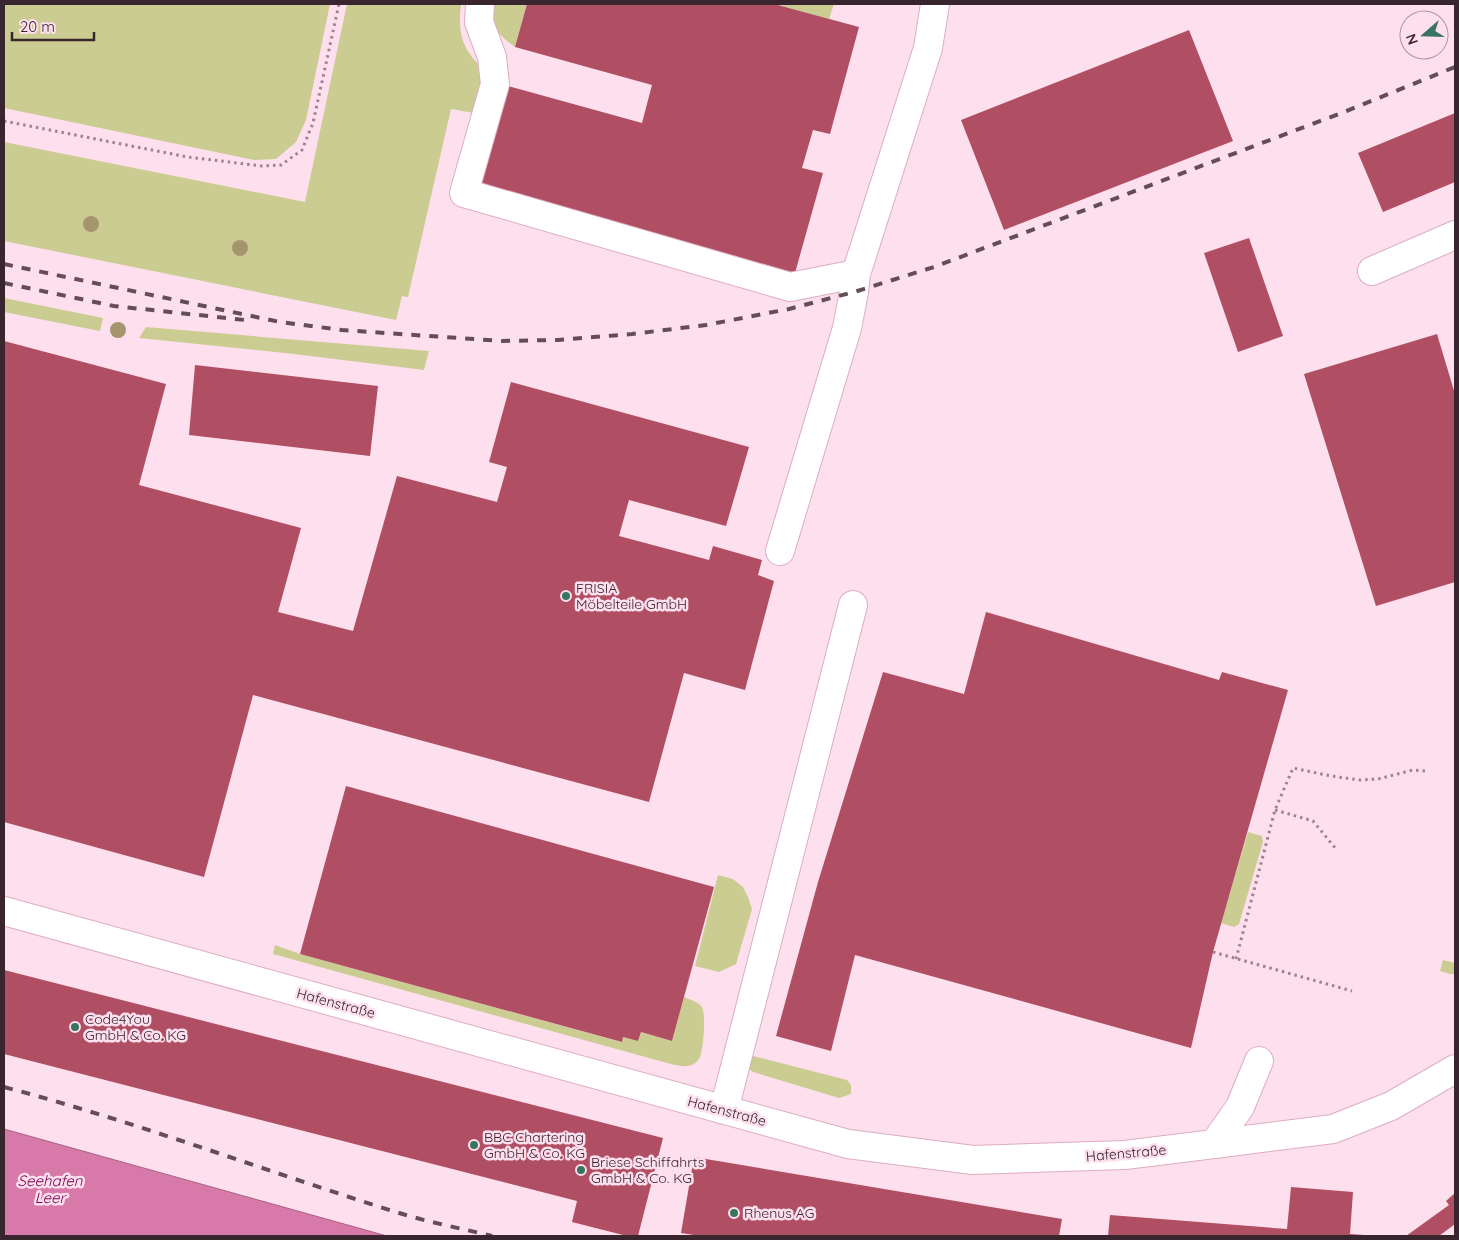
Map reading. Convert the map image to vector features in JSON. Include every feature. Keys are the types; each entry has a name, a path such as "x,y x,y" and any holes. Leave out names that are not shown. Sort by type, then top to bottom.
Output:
{"street":[{"path":"480,4 479,22 492,57 495,84 464,193 790,286 856,274"},
{"path":"780,551 847,328 856,274 928,48 935,4"},
{"path":"1372,271 1455,235"},
{"path":"724,1110 853,605"},
{"name":"Hafenstraße","path":"4,911 848,1144 973,1160 1125,1155 1333,1129 1392,1106 1455,1069"},
{"path":"1214,1144 1240,1107 1259,1061"}],"path":[{"path":"4,121 188,157 262,166 281,165 302,150 313,123 339,4"},
{"path":"1236,959 1276,810 1292,768 1360,780 1378,779 1412,770 1426,771"},
{"path":"1276,810 1313,821 1336,849"},
{"path":"1213,952 1352,991"}],"green space":[{"path":"4,4 330,4 306,120 296,142 276,159 254,160 4,108"},
{"path":"347,4 461,4 460,26 464,44 474,59 489,75 479,114 451,109 408,297 402,296 396,320 4,241 4,142 305,202"},
{"path":"491,4 527,4 515,47 504,38 494,24"},
{"path":"774,4 834,4 829,19"},
{"path":"4,298 103,318 100,331 4,312"},
{"path":"146,327 429,351 424,370 139,338"},
{"path":"1248,832 1262,836 1263,842 1239,924 1234,927 1221,923"},
{"path":"718,875 733,879 743,887 752,909 736,964 719,972 695,966"},
{"path":"275,945 300,954 621,1042 623,1037 638,1041 641,1032 672,1041 684,997 698,1003 703,1010 704,1031 700,1057 696,1063 688,1066 670,1064 273,954"},
{"path":"1443,960 1455,963 1455,974 1440,971"},
{"path":"753,1056 847,1080 851,1085 851,1094 839,1098 753,1072 749,1069 748,1059"}],"water":[{"name":"Seehafen Leer","path":"4,1129 387,1236 4,1236"}],"building":[{"path":"527,4 774,4 859,27 830,134 813,130 802,168 823,173 795,273 477,185 504,85 642,123 652,85 515,47"},
{"path":"1189,30 1233,141 1004,230 961,120"},
{"path":"1455,113 1455,182 1383,212 1358,153"},
{"path":"1249,238 1283,336 1238,352 1204,253"},
{"path":"1437,334 1455,394 1455,582 1376,606 1304,374"},
{"name":"FRISIA Möbelteile GmbH","path":"4,341 166,384 139,485 301,528 278,612 353,631 397,476 497,502 507,467 489,462 511,382 749,447 726,526 629,500 619,536 709,560 713,546 762,560 758,575 774,581 745,690 684,673 649,802 253,695 204,877 4,822"},
{"path":"195,365 378,386 370,456 189,435"},
{"path":"986,612 1219,680 1222,672 1288,690 1213,952 1191,1048 855,955 831,1051 776,1036 818,882 883,672 964,694"},
{"path":"346,786 714,887 672,1041 641,1032 638,1041 623,1037 622,1042 300,954"},
{"path":"4,970 663,1138 638,1236 627,1236 572,1222 577,1201 4,1054"},
{"path":"694,1157 1062,1219 1059,1236 700,1236 681,1233"},
{"path":"1291,1187 1353,1192 1350,1234 1364,1236 1108,1236 1110,1215 1287,1229"},
{"path":"1455,1193 1455,1224 1439,1236 1406,1236 1449,1205 1446,1201"}],"railway":[{"path":"4,264 280,322 342,330 502,341 558,340 706,325 789,309 854,292 934,267 1344,112 1455,67"},
{"path":"4,283 114,306 245,320"},
{"path":"4,1087 152,1131 396,1212 492,1236"}],"place":[{"name":"FRISIA Möbelteile GmbH","path":"566,596"},
{"name":"Code4You GmbH & Co. KG","path":"75,1027"},
{"name":"BBC Chartering GmbH & Co. KG","path":"474,1145"},
{"name":"Briese Schiffahrts GmbH & Co. KG","path":"581,1170"},
{"name":"Rhenus AG","path":"734,1213"}]}
